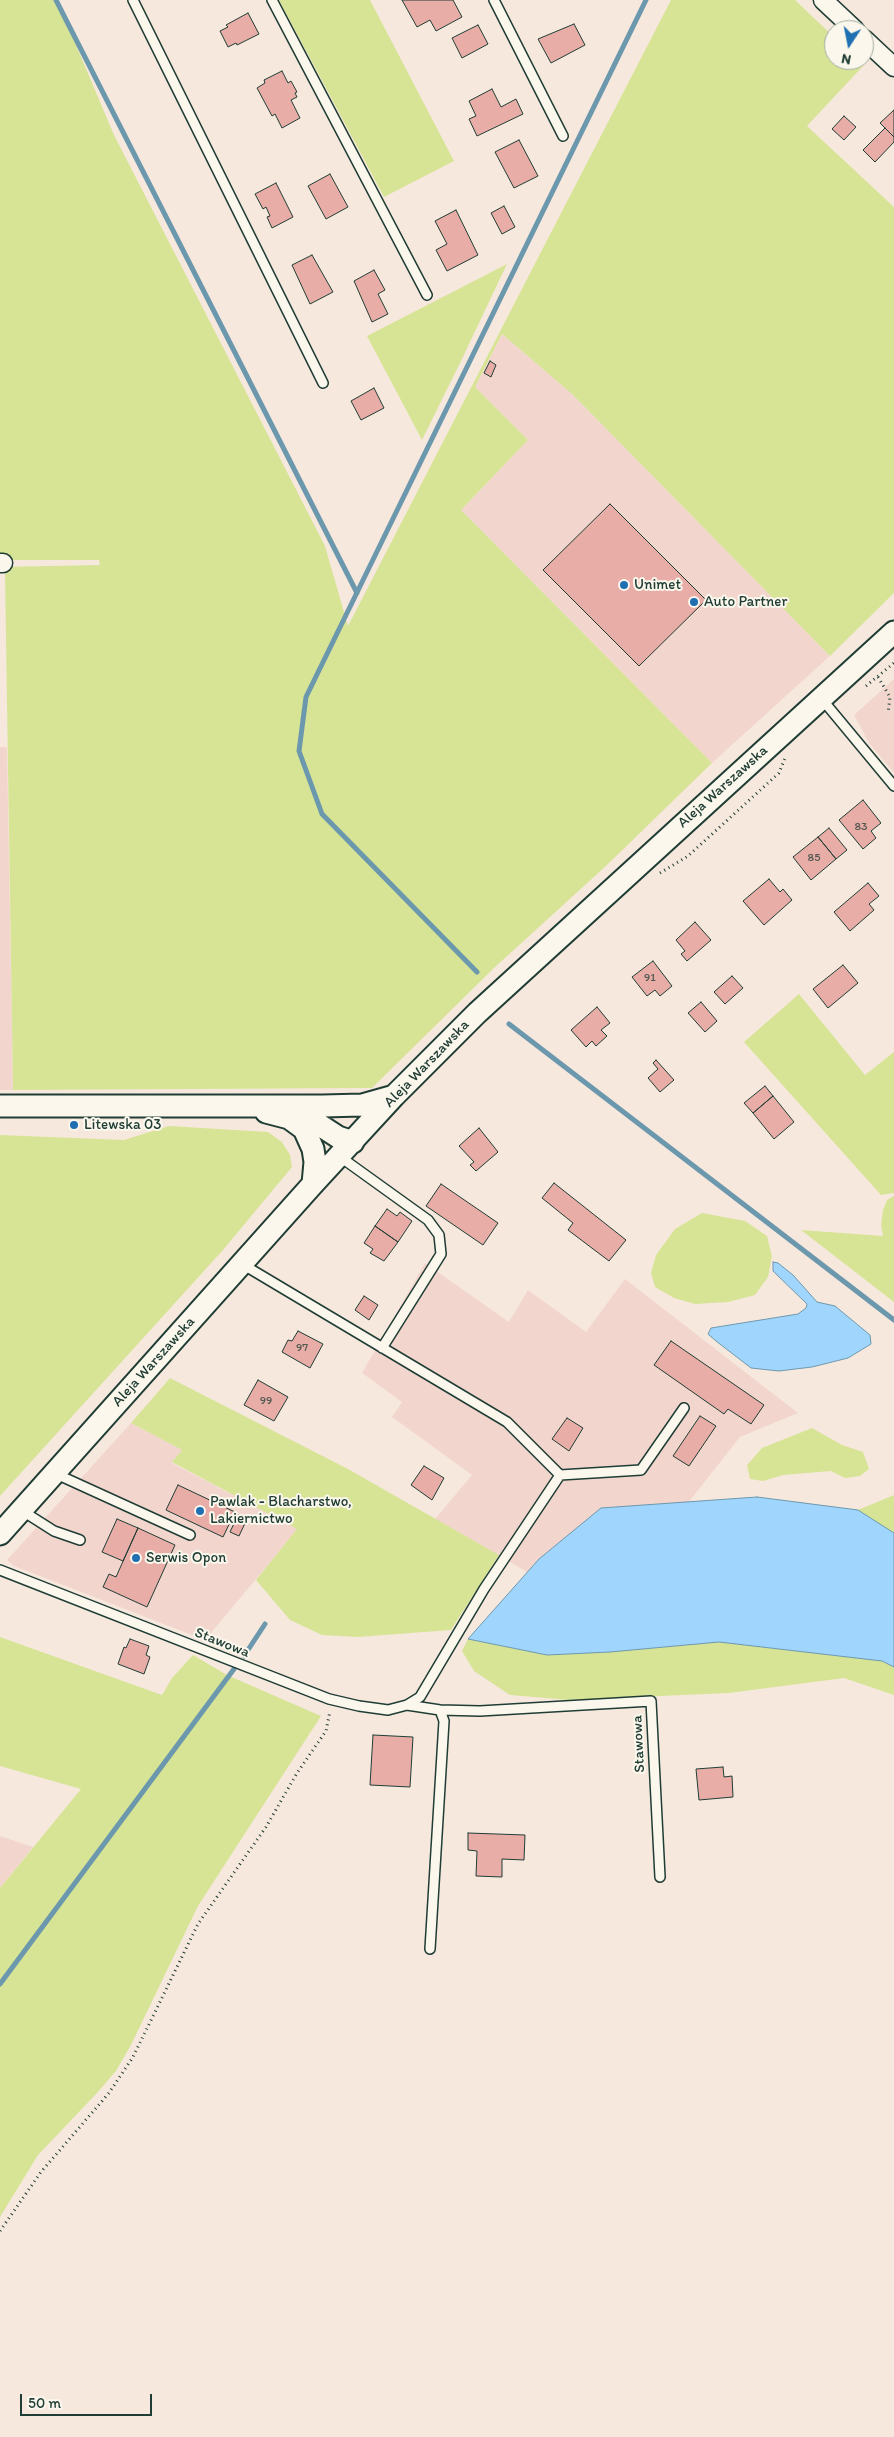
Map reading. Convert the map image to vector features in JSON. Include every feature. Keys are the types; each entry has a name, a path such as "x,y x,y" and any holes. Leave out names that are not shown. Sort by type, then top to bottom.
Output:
{"street":[{"path":"823,0 844,20"},
{"path":"874,48 894,67"},
{"name":"Aleja Warszawska","path":"0,1534 394,1096 477,1013 894,632"},
{"path":"0,1106 314,1106 362,1104 394,1096"},
{"path":"314,1106 346,1123 350,1130 346,1149"},
{"path":"229,1107 272,1113 318,1124 338,1137 346,1149"},
{"path":"289,1118 304,1129 309,1138 315,1162 313,1184"}],"lane":[{"path":"133,0 323,383"},
{"path":"272,0 427,295"},
{"path":"494,0 563,136"},
{"path":"821,698 894,786"},
{"path":"346,1149 428,1220 439,1235 441,1254 382,1348"},
{"path":"242,1264 507,1422 560,1475 641,1470 684,1408"},
{"path":"54,1473 190,1535"},
{"path":"407,1704 420,1696 484,1589 560,1475"},
{"path":"21,1510 54,1531 80,1540"},
{"name":"Stawowa","path":"0,1570 329,1700 388,1710 407,1704 440,1710 480,1710 651,1701 660,1877"},
{"path":"430,1949 444,1721 440,1710"}],"path":[{"path":"863,688 894,662"},
{"path":"878,677 890,697 888,713"},
{"path":"657,876 688,856 779,773 785,758 792,751"},
{"path":"0,2231 41,2172 109,2093 133,2057 198,1924 260,1835 297,1773 326,1731 330,1713 329,1700"}],"shaded area":[{"path":"502,334 572,394 830,656 712,763 461,510 528,440 475,387"},
{"path":"894,679 894,773 869,743 854,715"},
{"path":"0,747 7,747 13,1090 0,1090"},
{"path":"425,1263 509,1322 528,1290 586,1332 625,1279 798,1413 740,1437 688,1503 601,1509 539,1559 527,1572 435,1519 472,1475 392,1417 402,1402 362,1373"},
{"path":"131,1423 182,1450 172,1463 298,1529 205,1640 14,1566 7,1560"},
{"path":"0,1836 33,1847 0,1888"}],"green space":[{"path":"0,0 57,0 114,135 325,546 348,626 671,0 795,0 824,28 824,70 859,70 807,126 894,207 894,593 830,656 572,394 502,334 475,387 528,440 461,510 712,763 607,865 494,968 372,1088 13,1090 5,573 0,572 0,567 100,565 99,560 0,560"},
{"path":"279,0 370,0 454,161 384,197"},
{"path":"507,264 461,361 422,440 367,336"},
{"path":"799,994 865,1075 894,1052 894,1193 881,1195 744,1042"},
{"path":"169,1126 268,1132 282,1142 290,1155 292,1167 223,1250 0,1496 0,1135 124,1140"},
{"path":"894,1196 894,1302 801,1230 883,1236 881,1225 883,1210 887,1200"},
{"path":"702,1213 745,1221 767,1236 772,1256 768,1277 755,1295 728,1302 695,1304 674,1298 655,1287 651,1273 656,1255 675,1229"},
{"path":"170,1378 348,1469 499,1555 451,1630 358,1637 322,1635 290,1620 256,1580 297,1529 172,1462 182,1450 131,1423"},
{"path":"812,1428 842,1445 863,1452 869,1469 860,1476 845,1478 831,1471 783,1475 763,1481 750,1479 747,1465 762,1448"},
{"path":"894,1495 894,1533 858,1510"},
{"path":"0,1637 162,1695 172,1678 193,1655 227,1675 321,1716 198,1906 131,2045 116,2071 38,2155 0,2217 0,1888 81,1789 0,1766"},
{"path":"468,1639 547,1655 610,1652 719,1642 882,1661 894,1667 894,1695 844,1678 729,1693 569,1700 510,1695 474,1671 462,1651"}],"water":[{"path":"773,1262 778,1263 793,1275 817,1302 835,1306 870,1335 871,1344 848,1358 812,1367 779,1371 751,1368 716,1341 708,1334 711,1328 798,1314 806,1308 807,1304 773,1271"},
{"path":"757,1497 858,1510 894,1533 894,1667 882,1661 719,1642 610,1652 547,1655 468,1639 539,1559 601,1508"}],"building":[{"path":"402,0 453,0 462,17 436,31 430,20 417,27"},
{"path":"248,13 259,34 237,45 236,43 228,47 220,31 228,27 226,25"},
{"path":"574,24 585,45 551,63 538,39"},
{"path":"478,25 488,44 462,58 452,38"},
{"path":"282,71 288,83 291,81 297,92 295,93 297,97 291,100 300,118 282,128 275,114 272,116 257,88 265,83 264,80"},
{"path":"492,89 501,107 516,99 523,114 477,136 469,119 476,116 469,101"},
{"path":"894,110 894,137 880,123"},
{"path":"844,116 856,127 844,140 832,129"},
{"path":"885,128 894,137 894,142 875,162 863,150"},
{"path":"519,140 538,176 514,188 495,152"},
{"path":"330,174 348,207 326,219 308,186"},
{"path":"276,183 293,217 272,228 267,217 270,216 266,207 263,209 255,194"},
{"path":"504,206 515,227 502,234 491,213"},
{"path":"456,210 478,255 447,271 436,250 447,244 435,221"},
{"path":"312,255 333,292 310,304 292,265"},
{"path":"374,270 385,290 378,294 388,314 372,322 354,281"},
{"path":"490,361 496,365 491,377 484,373"},
{"path":"374,388 384,408 361,420 351,401"},
{"name":"Unimet","path":"610,504 706,600 639,666 543,570"},
{"path":"863,800 881,823 871,831 876,838 863,849 839,820"},
{"path":"829,828 847,850 836,859 818,837"},
{"path":"818,837 836,859 811,880 793,857"},
{"path":"769,879 780,892 783,889 792,900 764,925 743,901"},
{"path":"868,883 879,896 869,904 874,910 850,931 834,912"},
{"path":"695,922 711,940 687,961 681,954 685,951 676,940"},
{"path":"653,961 672,986 660,996 655,990 647,996 632,977"},
{"path":"843,965 858,983 828,1008 813,989"},
{"path":"732,976 743,988 725,1004 714,992"},
{"path":"701,1002 717,1021 705,1032 688,1013"},
{"path":"597,1007 610,1023 601,1030 607,1036 596,1046 592,1041 586,1047 571,1030"},
{"path":"656,1060 674,1080 660,1092 648,1078 658,1069 653,1063"},
{"path":"765,1086 773,1096 753,1113 744,1103"},
{"path":"773,1096 794,1122 774,1139 753,1113"},
{"path":"479,1128 498,1152 476,1171 470,1165 474,1162 459,1146"},
{"path":"554,1183 626,1240 609,1261 568,1230 573,1223 542,1198"},
{"path":"441,1184 498,1223 483,1245 426,1206"},
{"path":"387,1209 397,1216 400,1212 412,1221 398,1242 375,1226"},
{"path":"375,1226 398,1242 384,1261 370,1253 373,1249 364,1243"},
{"path":"364,1296 378,1305 369,1320 355,1310"},
{"path":"298,1331 323,1344 310,1368 282,1352 288,1340 292,1341"},
{"path":"671,1341 764,1405 751,1424 728,1409 724,1414 654,1365"},
{"path":"258,1380 288,1397 274,1421 244,1405"},
{"path":"700,1416 716,1426 689,1466 673,1456"},
{"path":"567,1418 583,1428 569,1451 552,1439"},
{"path":"424,1466 444,1478 432,1500 411,1485"},
{"name":"Pawlak - Blacharstwo, Lakiernictwo","path":"178,1485 235,1512 223,1537 166,1510"},
{"path":"238,1515 247,1519 239,1536 230,1532"},
{"path":"117,1519 138,1528 123,1561 102,1552"},
{"path":"138,1528 175,1545 147,1607 103,1587 109,1574 116,1577"},
{"path":"130,1639 149,1646 146,1655 150,1657 144,1674 118,1664 124,1647 126,1648"},
{"path":"373,1735 413,1737 410,1787 370,1785"},
{"path":"723,1767 724,1777 732,1776 733,1797 699,1800 696,1769"},
{"path":"468,1833 525,1835 524,1860 502,1859 502,1877 476,1876 477,1851 468,1850"}],"waterway":[{"path":"56,0 357,593"},
{"path":"477,972 322,814 299,751 306,697 646,0"},
{"path":"509,1024 894,1320"},
{"path":"244,1656 265,1624"},
{"path":"0,1984 234,1669"}],"place":[{"name":"Unimet","path":"624,585"},
{"name":"Auto Partner","path":"694,602"},
{"name":"Litewska 03","path":"74,1125"},
{"name":"Pawlak - Blacharstwo, Lakiernictwo","path":"200,1511"},
{"name":"Serwis Opon","path":"136,1558"}]}
